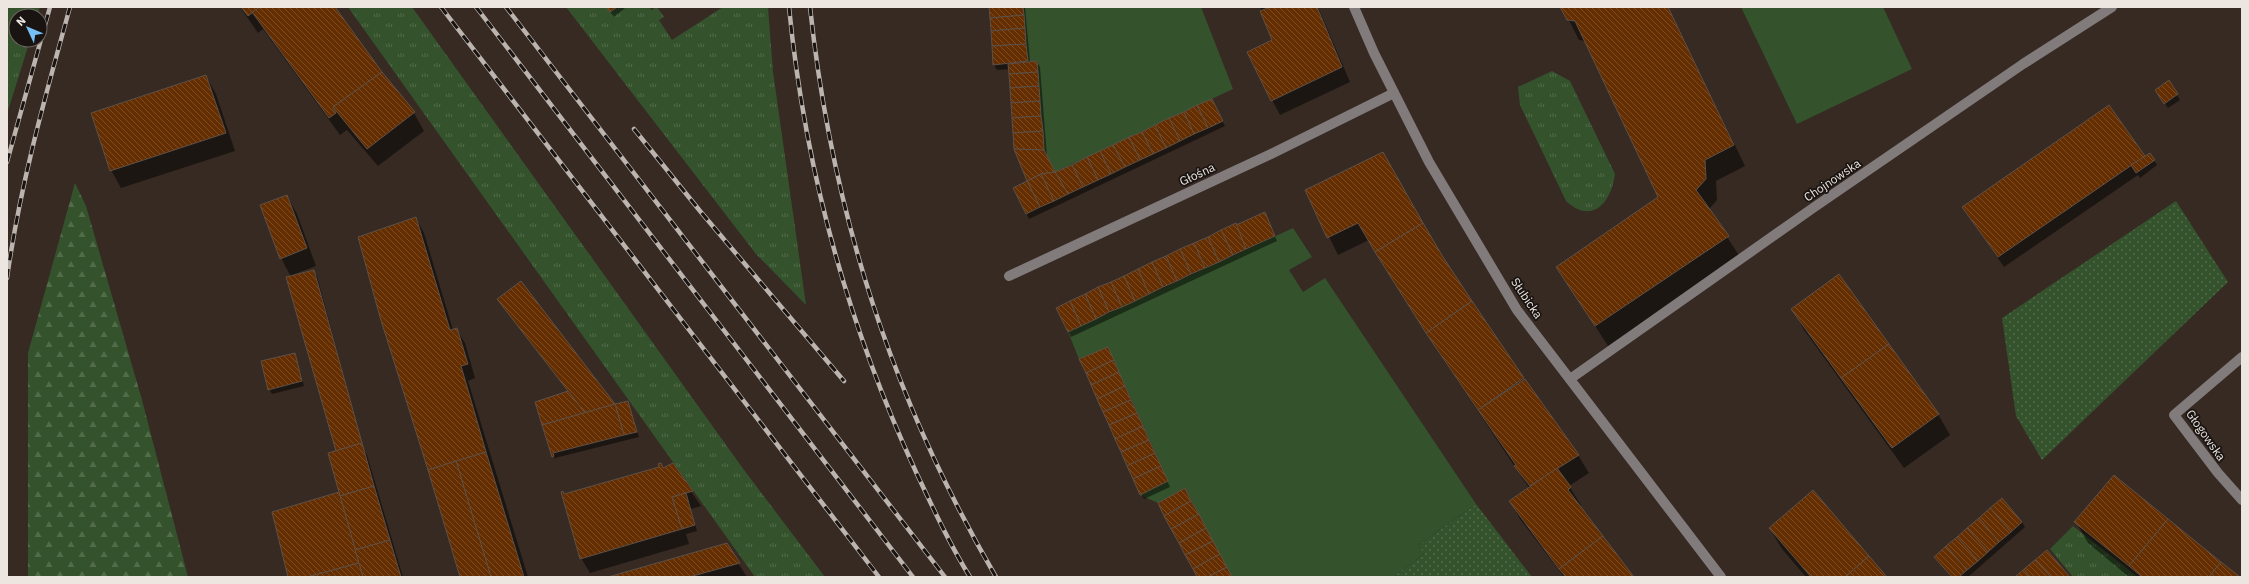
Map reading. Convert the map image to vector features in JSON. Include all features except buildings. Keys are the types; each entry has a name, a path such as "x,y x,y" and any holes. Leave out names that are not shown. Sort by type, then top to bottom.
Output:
{"street":[{"name":"Słubicka","path":"1354,7 1394,93 1429,162 1518,310 1721,577"},
{"name":"Chojnowska","path":"1570,379 2016,69 2112,7"},
{"name":"Głośna","path":"1010,276 1264,157 1394,93"},
{"name":"Głogowska","path":"2242,357 2174,416 2218,473 2242,500"}],"green space":[{"path":"7,7 40,7 8,8 8,48 28,48 7,114"},
{"path":"348,7 412,7 744,470 825,577 755,577"},
{"path":"566,7 650,7 651,10 657,7 664,17 659,20 672,40 723,7 768,7 773,72 806,305 756,254"},
{"path":"1023,7 1201,7 1233,89 1055,172 1044,150 1037,61 1028,61"},
{"path":"1741,7 1883,7 1912,69 1797,124"},
{"path":"1552,71 1570,81 1615,174 1613,184 1605,202 1592,211 1584,211 1575,208 1566,201 1520,105 1518,87"},
{"path":"75,183 86,206 142,400 188,577 28,577 28,353"},
{"path":"2176,201 2228,282 2042,460 2016,416 2002,318"},
{"path":"1293,228 1312,257 1289,270 1303,292 1325,278 1476,504 1418,545 1424,554 1395,575 1397,577 1232,577 1185,488 1158,503 1140,495 1168,481 1108,347 1079,359 1068,332"},
{"path":"1476,504 1532,577 1397,577 1395,575 1424,554 1418,545"},
{"path":"2073,526 2138,577 2073,577 2050,549"}],"railway":[{"path":"7,162 50,7"},
{"path":"7,278 12,243 26,175 70,7"},
{"path":"441,7 879,577"},
{"path":"476,7 913,577"},
{"path":"506,7 945,577"},
{"path":"789,7 796,68 818,186 833,245 850,302 869,359 891,416 935,512 970,577"},
{"path":"810,7 820,83 834,158 851,231 872,302 897,372 926,441 959,510 996,577"},
{"path":"634,129 700,211 844,381"}]}
